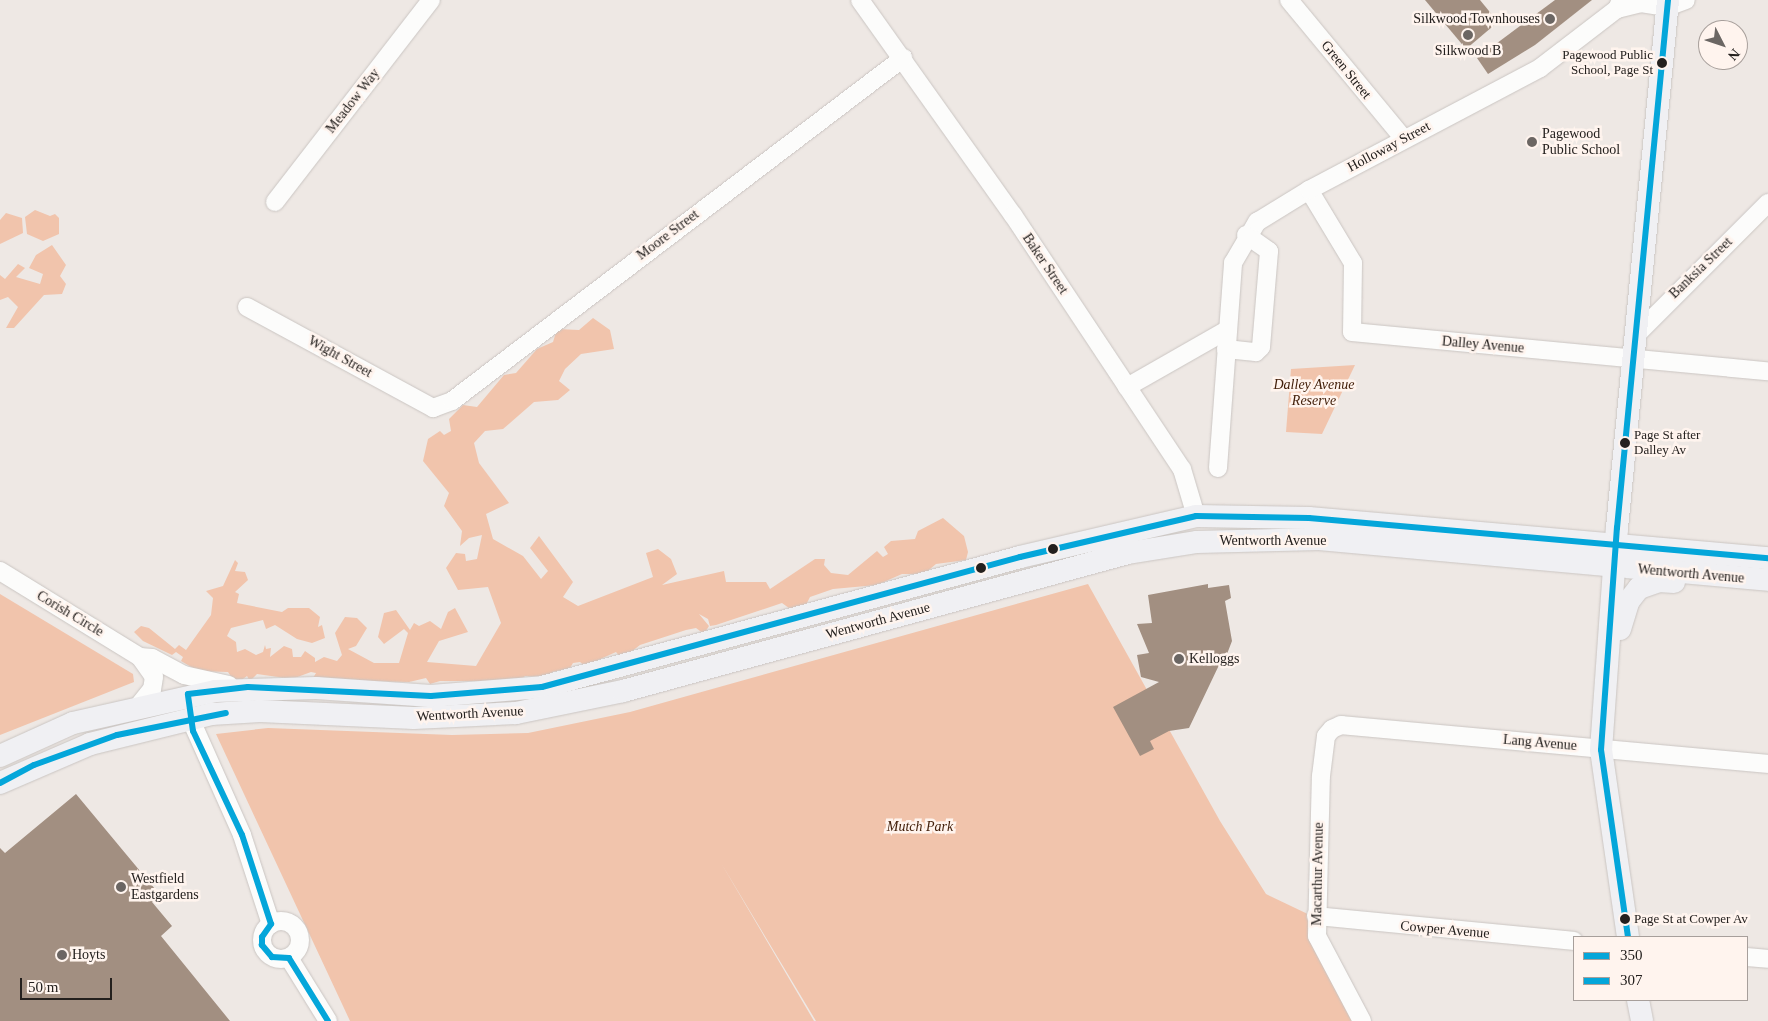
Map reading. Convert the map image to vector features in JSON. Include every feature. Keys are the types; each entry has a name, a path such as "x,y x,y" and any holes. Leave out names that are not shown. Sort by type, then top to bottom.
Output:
{"main road":[{"path":"1628,936 1601,750 1616,568 1616,544 1633,359 1674,2"},
{"name":"Wentworth Avenue","path":"0,756 58,729 139,705 188,694 248,687 432,696 542,687 1020,557 1196,516 1309,518 1768,558"},
{"name":"Baker Street","path":"1196,516 1197,542"},
{"name":"Wentworth Avenue","path":"0,783 90,744 190,718 260,711 414,718 516,713 623,691 1128,553 1197,542 1319,539 1616,568 1768,580"},
{"path":"1608,663 1628,602 1639,588 1659,581 1691,584 1727,577"},
{"path":"188,694 190,718"},
{"path":"1638,1001 1642,1021"}],"street":[{"name":"Meadow Way","path":"275,202 431,0"},
{"name":"Baker Street","path":"860,0 903,58 1182,469 1196,516"},
{"name":"Green Street","path":"1289,0 1404,139"},
{"name":"Holloway Street","path":"1218,468 1233,263 1246,235 1257,222 1309,190 1540,68 1619,5 1674,2"},
{"name":"Moore Street","path":"432,408 452,401 903,58"},
{"name":"Dalley Avenue","path":"1309,190 1353,263 1352,332 1768,371"},
{"name":"Banksia Street","path":"1636,335 1768,203"},
{"path":"1226,349 1256,352 1261,347 1269,251 1246,235"},
{"name":"Wight Street","path":"247,307 432,408"},
{"path":"1127,388 1227,330"},
{"name":"Corish Circle","path":"0,572 140,657 154,676 152,689 139,705"},
{"name":"Corish Circle","path":"140,657 152,658 202,680 248,687"},
{"path":"190,718 242,834 271,924"},
{"name":"Lang Avenue","path":"1341,725 1768,764"},
{"name":"Macarthur Avenue","path":"1341,725 1326,736 1316,916 1317,936 1362,1021"},
{"name":"Cowper Avenue","path":"1316,916 1573,941"},
{"path":"288,922 299,934 300,945 289,958 277,959 266,952 262,937 271,924 288,922"},
{"path":"1748,957 1768,959"},
{"path":"289,958 328,1021"}],"green space":[{"path":"35,210 50,216 55,214 59,218 59,234 43,241 27,234 25,217"},
{"path":"6,213 22,218 23,233 0,244 0,220"},
{"path":"52,245 66,265 60,276 66,284 62,294 44,295 14,328 6,328 18,307 8,297 0,300 0,275 5,279 18,264 25,268 16,277 40,284 43,274 29,268 36,255"},
{"path":"593,318 610,330 614,349 581,354 565,369 559,381 570,390 558,400 534,402 503,429 485,431 474,443 479,463 509,503 486,514 493,539 523,556 541,579 548,571 530,548 539,536 573,582 563,597 578,606 653,577 646,553 658,549 671,559 677,574 662,585 724,571 726,582 766,582 770,589 815,559 825,559 824,565 831,573 848,575 877,551 883,557 888,554 884,547 891,541 915,539 918,531 943,518 964,536 968,552 966,560 936,564 924,574 902,574 877,585 833,589 810,597 806,605 793,611 782,603 710,626 708,619 699,614 709,626 704,634 696,628 686,630 640,645 622,659 616,652 585,666 580,662 573,663 570,668 552,672 551,678 525,676 520,681 440,681 430,684 426,678 409,682 313,678 316,673 311,672 292,679 257,674 250,681 247,676 236,684 228,672 198,671 181,661 183,657 176,652 172,655 143,641 134,632 141,626 149,628 175,649 179,645 186,650 211,615 213,598 206,591 223,586 235,560 238,563 235,571 245,572 248,580 235,592 239,594 237,603 282,612 288,608 309,608 320,617 318,627 322,625 325,638 312,643 297,639 275,625 266,629 263,620 231,628 227,636 236,642 237,652 245,649 256,655 263,652 265,645 266,649 271,648 270,657 284,646 292,649 293,657 301,657 305,651 315,658 315,662 324,657 337,661 342,655 335,633 345,617 357,618 367,628 356,646 348,649 374,663 399,663 408,633 404,629 384,644 378,637 384,613 396,610 410,630 414,623 419,626 430,621 441,629 448,612 455,608 468,632 439,641 427,662 476,666 501,623 488,587 458,590 446,568 456,553 465,554 466,561 477,559 482,535 469,538 460,546 462,531 444,506 449,493 423,461 428,439 440,431 444,435 451,431 449,419 463,405 477,407 504,375 516,373 537,349 553,342 557,329 579,330"},
{"name":"Dalley Avenue Reserve","path":"1355,365 1322,434 1286,432 1291,369"},
{"name":"Mutch Park","path":"1088,584 1220,821 1266,894 1314,917 1362,1021 816,1021 721,863 814,1021 350,1021 216,734 268,728 452,735 528,733 630,712"},
{"path":"0,594 133,674 134,682 0,735"}],"building":[{"name":"Silkwood B","path":"1425,0 1480,0 1498,22 1466,49"},
{"name":"Silkwood Townhouses","path":"1555,0 1592,0 1535,45 1488,74 1477,58"},
{"name":"Kelloggs","path":"1208,584 1208,588 1229,585 1231,598 1225,601 1232,641 1227,654 1220,654 1220,663 1189,728 1169,731 1150,741 1154,749 1140,756 1113,707 1159,682 1141,677 1137,655 1149,653 1137,624 1152,623 1148,595"},
{"name":"Westfield Eastgardens","path":"76,794 160,895 152,902 172,926 161,936 230,1021 0,1021 0,848 5,853"}],"transit line":[{"name":"307","path":"1628,936 1601,750 1617,528 1668,0"},
{"name":"350","path":"328,1021 289,958 272,957 262,945 262,937 271,924 242,835 193,731 188,694 248,687 431,696 542,687 1020,557 1196,516 1309,518 1768,558"},
{"name":"350","path":"0,783 34,765 117,735 226,713"}],"place":[{"name":"Silkwood Townhouses","path":"1550,19"},
{"name":"Silkwood B","path":"1468,35"},
{"name":"Pagewood Public School, Page St","path":"1662,63"},
{"name":"Pagewood Public School","path":"1532,142"},
{"name":"Page St after Dalley Av","path":"1625,443"},
{"name":"Kelloggs","path":"1179,659"},
{"name":"Westfield Eastgardens","path":"121,887"},
{"name":"Page St at Cowper Av","path":"1625,919"},
{"name":"Hoyts","path":"62,955"}]}
